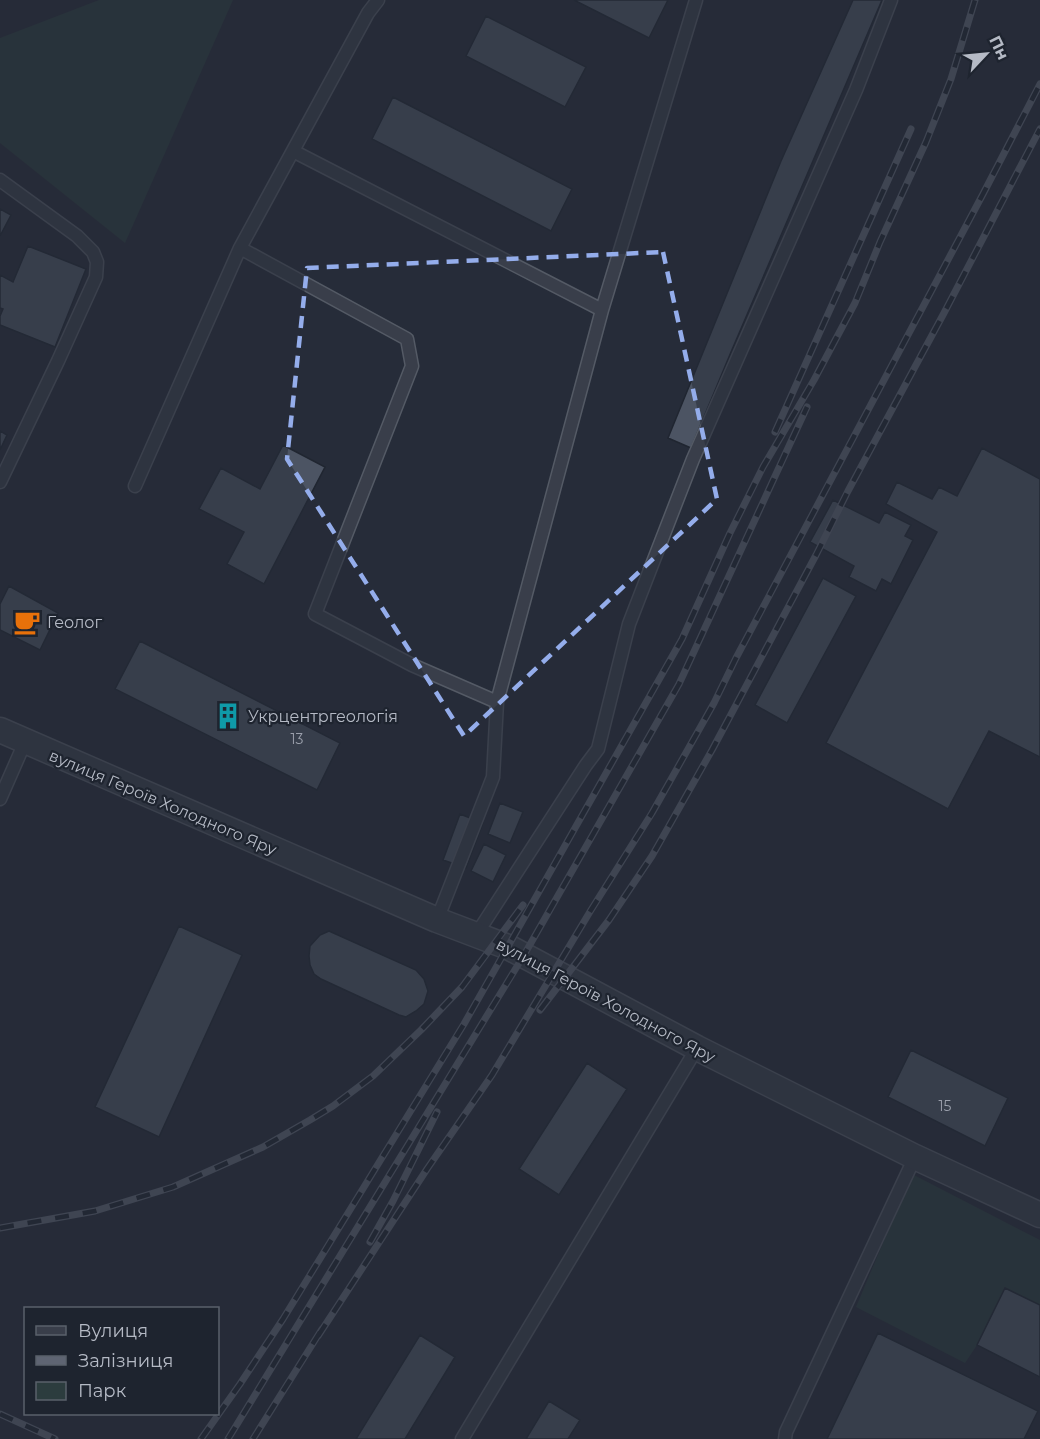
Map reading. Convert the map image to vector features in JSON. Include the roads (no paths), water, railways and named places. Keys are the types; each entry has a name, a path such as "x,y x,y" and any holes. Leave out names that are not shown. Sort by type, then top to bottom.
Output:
{"street":[{"name":"вулиця Героїв Холодного Яру","path":"0,730 437,920 508,947 697,1048 915,1157 1040,1215"}],"lane":[{"path":"135,486 240,248 368,13 378,0"},
{"path":"437,920 493,777 497,702 603,310 696,0"},
{"path":"476,934 598,749 629,624 693,459 856,90 891,0"},
{"path":"293,151 603,310"},
{"path":"0,180 77,236 93,252 97,262 96,277 0,482"},
{"path":"240,248 407,339 412,366 315,614 412,665 497,702"},
{"path":"0,799 26,742"},
{"path":"462,1439 697,1048"},
{"path":"785,1439 786,1432 915,1157"}],"railway":[{"path":"219,1414 283,1319 464,1024 682,639 763,467 814,380 855,303 926,142 951,79 975,0"},
{"path":"318,1336 427,1169 492,1075 652,813 714,703 1040,84"},
{"path":"775,432 911,129"},
{"path":"540,1010 609,920 652,856 712,750 1040,129"},
{"path":"228,1439 524,955 679,684 807,407"},
{"path":"0,1228 95,1211 173,1187 263,1147 333,1106 373,1076 462,987 523,905"},
{"path":"370,1242 437,1112"},
{"path":"253,1439 322,1329"},
{"path":"0,1414 55,1439"},
{"path":"201,1439 218,1415"}],"place":[{"name":"Геолог","path":"27,622"},
{"name":"Укрцентргеологія","path":"228,716"}]}
